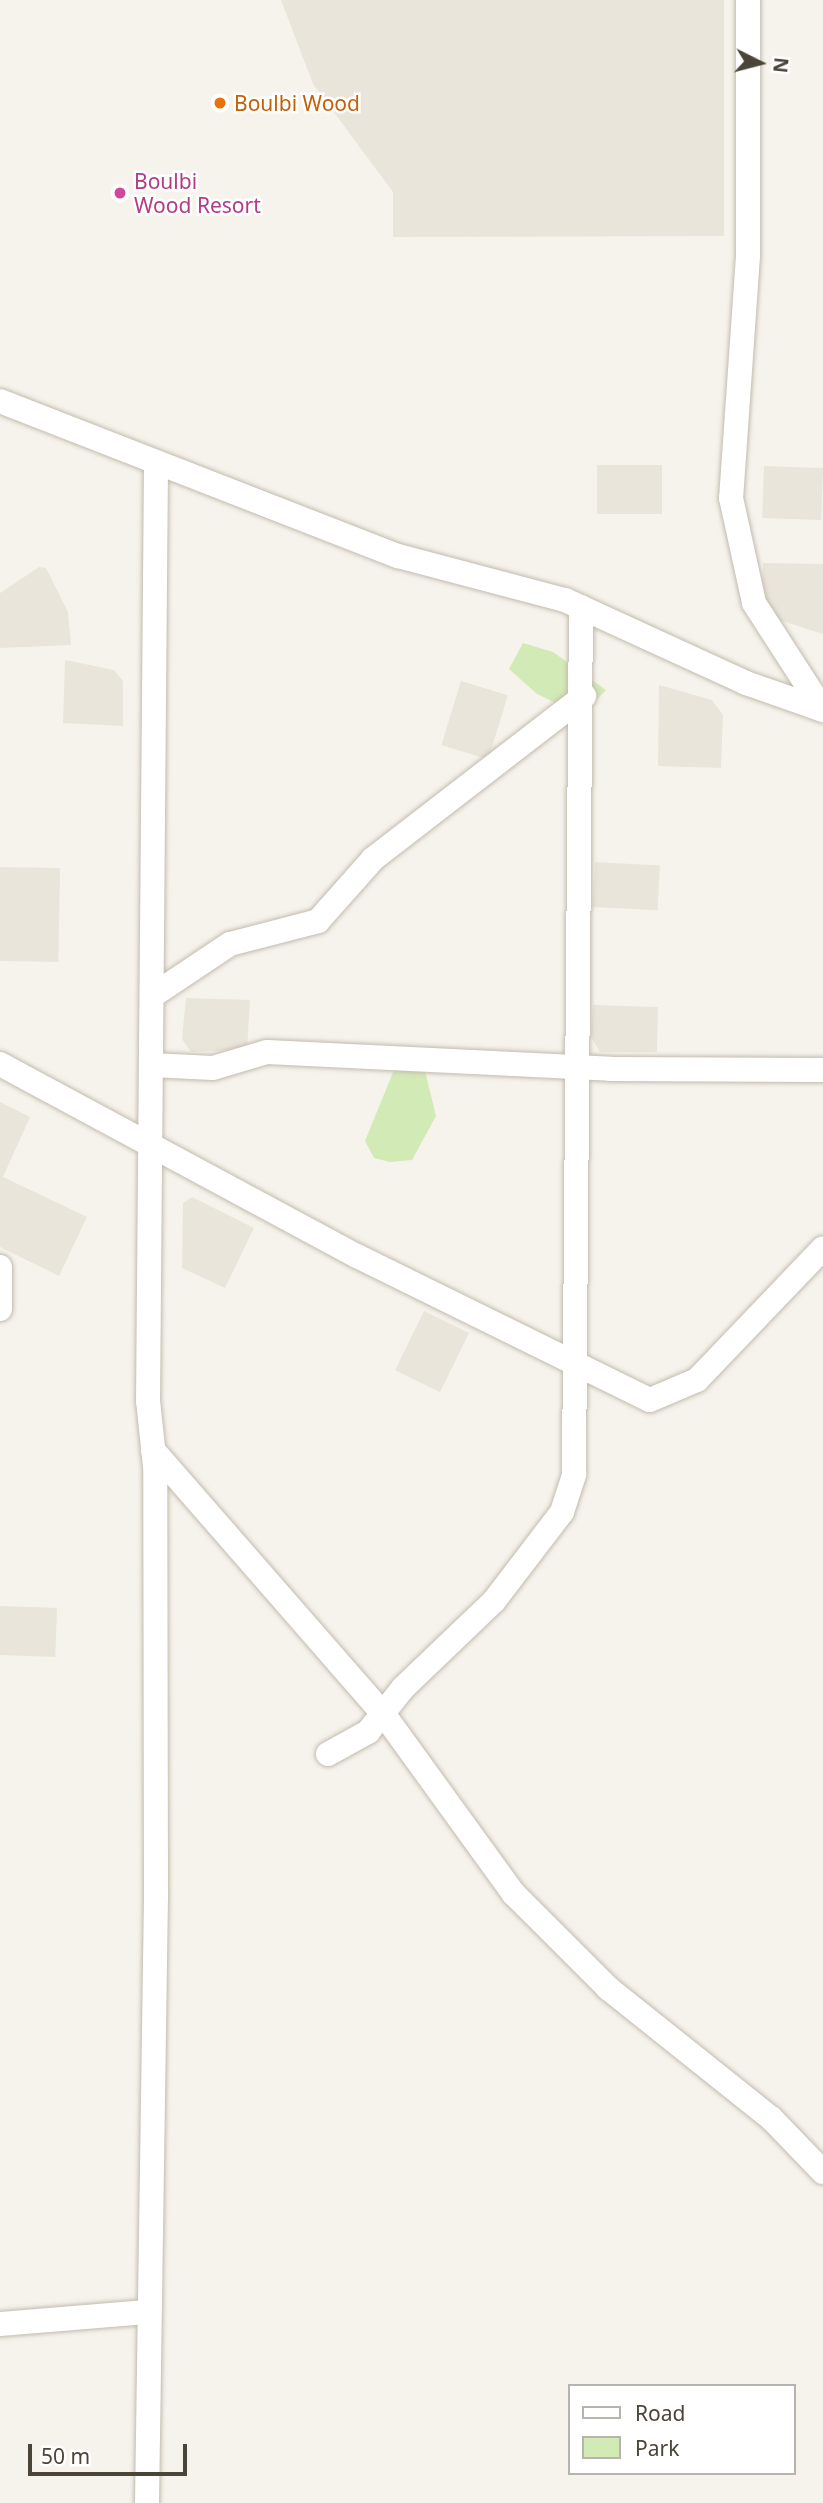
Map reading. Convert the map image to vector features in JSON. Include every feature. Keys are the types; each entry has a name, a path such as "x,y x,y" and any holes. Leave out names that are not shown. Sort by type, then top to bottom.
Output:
{"street":[{"path":"0,401 398,556 449,565 580,607 746,683 823,710 754,603 731,498 748,256 748,0"},
{"path":"147,2503 147,2312 156,1896 150,1140 156,464"},
{"path":"328,1754 385,1716 403,1688 494,1601 562,1512 574,1474 577,1067 574,988 583,696 580,607"},
{"path":"152,996 230,944 318,921 373,859 583,696"},
{"path":"151,1065 213,1068 267,1052 577,1067 823,1070"},
{"path":"0,1064 150,1140 305,1229 575,1368 650,1400 672,1393 696,1380 823,1248"},
{"path":"0,1267 0,1309"},
{"path":"153,1450 385,1716 514,1894 608,1988 771,2118 823,2172"},
{"path":"0,2324 147,2312"}],"shaded area":[{"path":"281,0 724,0 724,236 393,237 393,192 313,84"},
{"path":"597,465 662,465 662,514 597,514"},
{"path":"764,466 823,468 821,520 762,518"},
{"path":"763,563 823,564 823,634 770,617 762,606"},
{"path":"39,567 46,568 68,612 71,645 0,648 0,593"},
{"path":"65,660 114,670 123,681 123,726 63,723"},
{"path":"461,681 508,695 488,759 441,745"},
{"path":"659,685 712,700 723,715 721,768 658,766"},
{"path":"595,862 660,865 658,910 593,907"},
{"path":"0,867 60,868 58,962 0,961"},
{"path":"186,998 250,1000 247,1049 191,1052 182,1039"},
{"path":"593,1005 658,1007 657,1052 600,1052 591,1037"},
{"path":"0,1102 30,1117 3,1177 87,1217 59,1276 0,1247"},
{"path":"192,1197 254,1228 225,1288 182,1268 183,1203"},
{"path":"424,1311 469,1333 440,1392 395,1370"},
{"path":"0,1606 57,1608 55,1657 0,1655"}],"green space":[{"path":"523,643 553,652 606,690 582,715 537,694 509,669"},
{"path":"396,1065 425,1071 436,1116 412,1160 390,1162 374,1158 365,1141"}],"place":[{"name":"Boulbi Wood","path":"220,103"},
{"name":"Boulbi Wood Resort","path":"120,193"}]}
